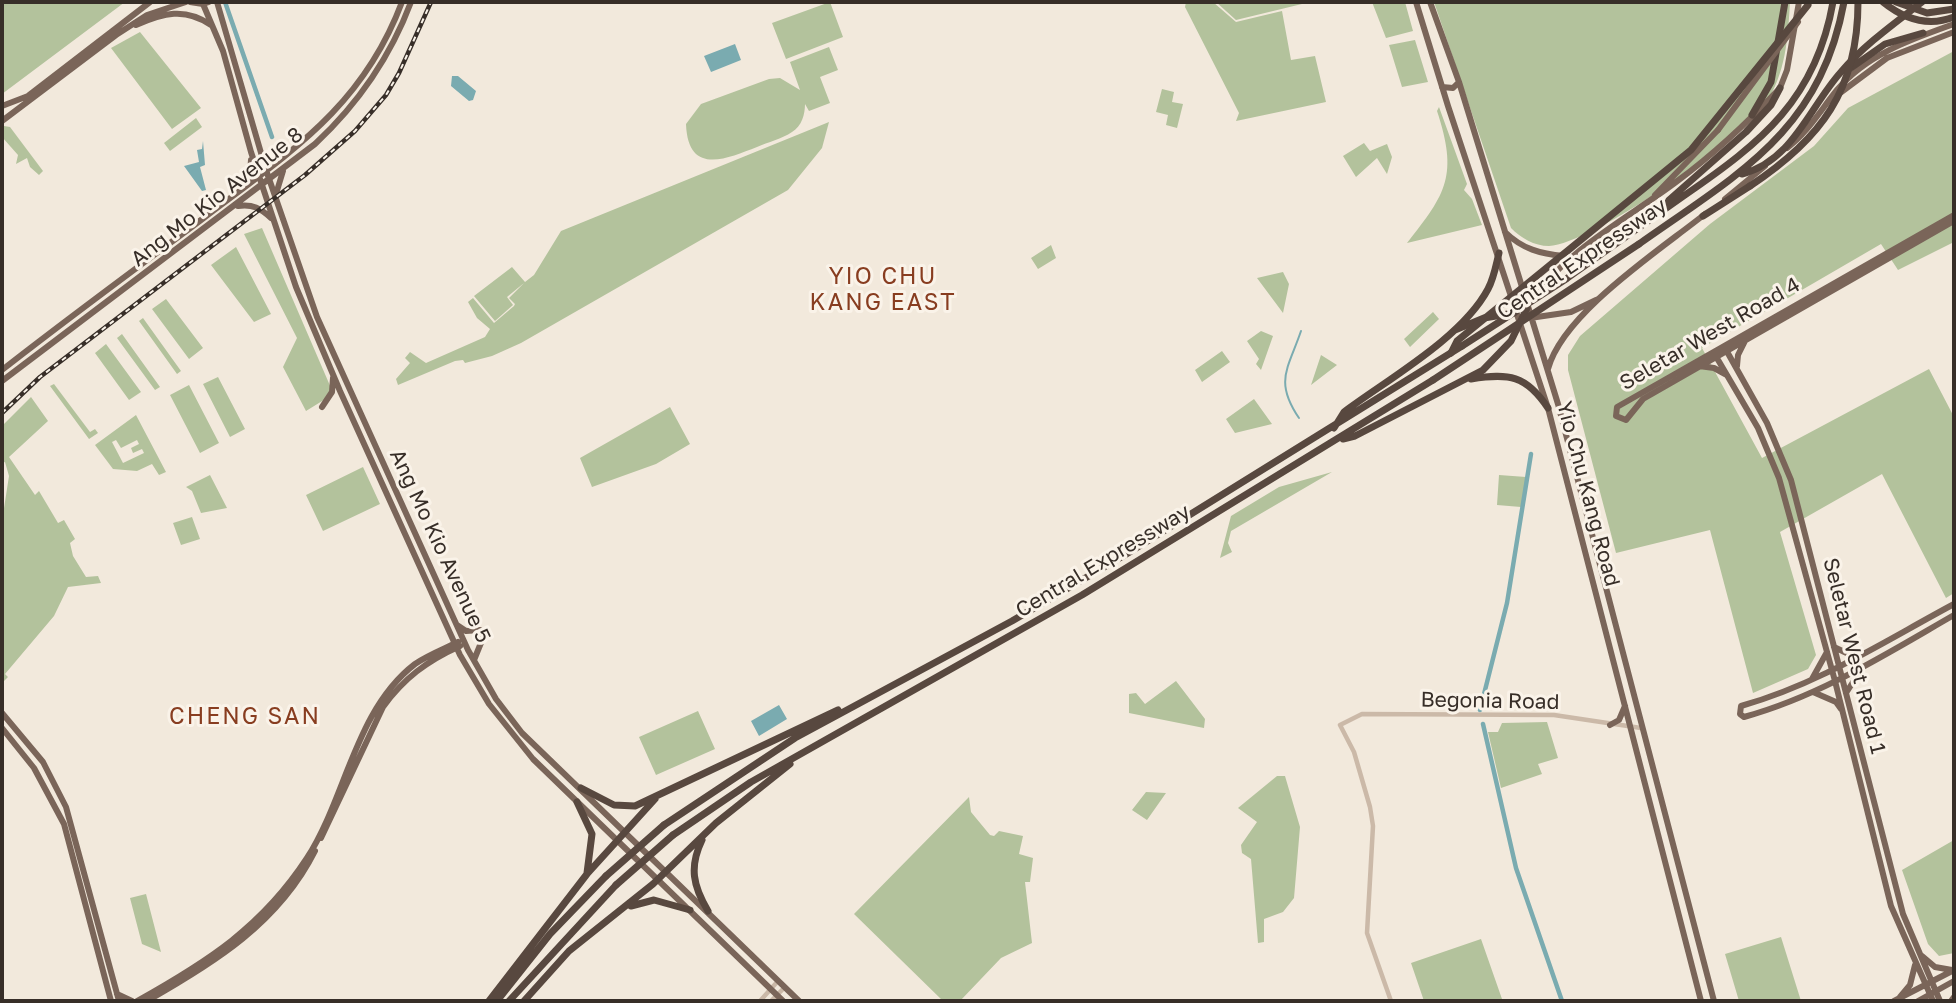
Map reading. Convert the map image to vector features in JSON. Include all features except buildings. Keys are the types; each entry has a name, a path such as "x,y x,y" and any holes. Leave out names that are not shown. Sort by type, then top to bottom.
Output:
{"highway":[{"path":"1752,115 1771,82 1784,2"},
{"path":"1664,211 1752,146 1783,116 1809,77 1822,49 1833,2"},
{"path":"1738,174 1782,135 1809,98 1832,54 1844,2"},
{"path":"1703,216 1797,152 1833,108 1853,54 1858,2"},
{"path":"1883,2 1901,15 1923,22 1954,17"},
{"path":"1896,2 1927,13 1954,9"},
{"path":"1738,174 1751,171 1783,148 1803,128 1842,70 1922,2"},
{"path":"1451,354 1457,341 1691,150 1809,3"},
{"path":"1828,91 1867,54 1885,44 1923,33"},
{"path":"1664,211 1672,198 1759,119 1780,88"},
{"name":"Central Expressway","path":"509,1001 616,885 673,835 751,782 1092,589 1339,439 1639,244 1738,174"},
{"name":"Central Expressway","path":"497,1001 550,934 606,876 664,825 794,737 1012,621 1334,428 1451,354 1664,211"},
{"path":"1334,428 1344,412 1451,332 1487,291 1499,253"},
{"path":"1451,332 1484,317 1524,315"},
{"path":"1339,439 1355,436 1483,370 1498,357 1524,315"},
{"path":"1464,380 1497,376 1520,379 1538,393 1548,408"},
{"path":"581,788 614,805 629,807 658,796 808,722 856,703"},
{"path":"524,1001 569,951 657,880 705,834 806,750"},
{"path":"489,1001 587,874 658,796"},
{"path":"577,802 592,834 587,874"},
{"path":"705,834 693,869 695,887 708,911"},
{"path":"618,913 642,901 654,900 690,910"}],"main road":[{"path":"2,106 27,96 149,2"},
{"name":"Ang Mo Kio Avenue 5","path":"217,2 261,155 317,317 474,662 496,699 522,733 799,1001"},
{"name":"Ang Mo Kio Avenue 8","path":"2,370 311,135 356,88 390,34 401,2"},
{"name":"Ang Mo Kio Avenue 8","path":"2,381 270,180 325,135 360,98 392,45 411,2"},
{"name":"Yio Chu Kang Road","path":"1416,2 1499,253 1548,371 1714,1001"},
{"name":"Yio Chu Kang Road","path":"1430,2 1459,82 1503,230 1701,1001"},
{"path":"1524,315 1550,278 1573,257 1679,181 1780,88 1787,70 1799,2"},
{"path":"2,121 116,35 147,15 175,4 206,3"},
{"name":"Ang Mo Kio Avenue 5","path":"206,3 272,220 296,287 456,645 502,721 533,759 615,842 784,1001"},
{"path":"1654,197 1718,130 1764,72 1809,3"},
{"path":"116,35 155,17 174,12 190,13 215,28"},
{"path":"1548,371 1561,341 1601,298 1802,136 1837,90 1857,70 1885,51 1923,33 1954,24"},
{"path":"1821,113 1853,81 1887,58 1954,32"},
{"path":"1443,87 1452,88 1459,82"},
{"path":"237,192 250,173 251,152"},
{"path":"261,155 281,158"},
{"path":"275,196 284,169"},
{"path":"234,206 261,208 272,220"},
{"name":"Seletar West Road 4","path":"1715,354 1643,399 1626,419 1616,416 1617,407 1715,354 1954,215"},
{"name":"Seletar West Road 4","path":"1725,348 1746,339 1954,221"},
{"path":"1503,230 1521,246 1533,251 1573,257"},
{"path":"101,296 100,301 106,304"},
{"path":"1524,315 1571,312 1601,298"},
{"path":"1737,369 1738,355 1746,339"},
{"name":"Seletar West Road 1","path":"1725,348 1779,449 1791,480 1834,646 1836,670"},
{"name":"Seletar West Road 1","path":"1715,354 1758,428 1779,478 1827,652 1846,693 1903,915 1929,985"},
{"path":"1699,366 1714,368 1727,375"},
{"path":"322,407 332,392 333,373"},
{"path":"1576,472 1576,480 1568,489 1583,499"},
{"path":"401,521 405,522 409,517"},
{"path":"1954,604 1836,670 1808,683 1741,706 1740,714 1744,717 1772,709 1813,692 1954,615"},
{"path":"456,624 466,631 482,632 474,662"},
{"path":"137,1001 214,956 247,930 274,903 310,853 368,727 391,688 414,665 464,642"},
{"path":"147,1001 218,961 251,934 277,906 310,861 383,707 418,668 456,645"},
{"path":"1834,646 1851,657 1859,658"},
{"path":"1808,683 1818,673 1827,652"},
{"path":"1846,693 1863,667"},
{"name":"Seletar West Road 1","path":"1839,679 1842,710 1891,906 1915,965 1929,985"},
{"path":"1813,692 1836,702 1842,710"},
{"path":"1610,725 1620,719 1625,706"},
{"path":"2,713 43,762 66,807 118,998 132,1001"},
{"path":"2,728 34,768 64,824 111,1001"},
{"path":"1679,866 1670,881 1686,890"},
{"path":"1918,952 1936,967 1954,970"},
{"path":"1895,1001 1910,985 1915,965"},
{"path":"1895,1001 1954,970"},
{"path":"1918,1001 1933,996 1954,981"},
{"path":"1929,985 1933,996 1940,1001"}],"street":[{"name":"Begonia Road","path":"1391,1001 1367,933 1373,826 1370,807 1354,752 1340,724 1362,714 1554,715 1642,728"},
{"path":"761,1000 779,981"},
{"path":"761,1000 764,982"},
{"path":"771,1001 785,987"},
{"path":"784,1001 792,994"}],"green space":[{"path":"2,2 125,2 2,94"},
{"path":"830,2 843,37 786,59 772,23"},
{"path":"1186,2 1213,2 1236,22 1282,11 1291,60 1315,56 1326,102 1236,121 1239,113 1185,7"},
{"path":"1216,2 1301,2 1302,4 1236,20"},
{"path":"1372,2 1405,2 1413,31 1386,38"},
{"path":"1434,2 1790,2 1782,68 1765,104 1750,121 1697,165 1630,210 1570,241 1549,246 1528,241 1511,228"},
{"path":"140,32 201,108 172,129 111,48"},
{"path":"1415,40 1428,82 1402,87 1389,45"},
{"path":"829,47 838,70 820,77 830,103 809,111 805,104 798,127 784,137 745,152 711,160 694,151 688,140 686,124 701,104 769,79 780,78 800,90 790,62"},
{"path":"1954,51 1954,242 1898,270 1881,244 1702,348 1762,458 1929,369 1954,417 1954,593 1946,598 1882,474 1780,532 1816,655 1808,669 1753,693 1710,530 1616,553 1568,370 1568,355 1580,336 1710,224 1814,146 1848,108"},
{"path":"1162,89 1174,92 1172,102 1183,104 1177,128 1166,125 1168,115 1156,112"},
{"path":"1439,107 1467,184 1464,190 1472,199 1482,225 1407,243 1432,210 1445,182 1447,152 1437,111"},
{"path":"196,118 202,127 170,151 164,143"},
{"path":"829,122 822,148 788,190 521,343 492,356 465,363 463,360 455,361 398,385 396,379 410,363 405,358 410,352 426,363 485,337 490,329 477,318 468,302 473,298 494,323 514,306 509,298 524,283 507,297 513,305 495,321 474,296 512,267 525,282 534,275 561,231"},
{"path":"4,126 10,127 43,171 39,175 30,167 27,158 16,164 18,155 2,137"},
{"path":"1364,143 1370,151 1387,144 1392,157 1387,174 1377,158 1356,177 1343,156"},
{"path":"262,228 331,388 327,398 306,411 283,367 297,338 244,234"},
{"path":"1051,245 1056,258 1038,269 1031,258"},
{"path":"236,247 271,314 254,322 211,265"},
{"path":"1283,272 1289,284 1283,313 1257,278"},
{"path":"166,299 203,348 189,359 152,309"},
{"path":"1433,312 1439,319 1410,347 1404,339"},
{"path":"143,318 181,371 177,374 139,321"},
{"path":"1261,331 1273,336 1261,370 1256,364 1259,359 1247,341"},
{"path":"122,334 160,387 155,390 117,338"},
{"path":"106,344 141,392 129,400 95,353"},
{"path":"1222,351 1230,362 1202,382 1195,370"},
{"path":"1321,355 1337,365 1311,385"},
{"path":"218,377 245,429 230,437 203,384"},
{"path":"54,384 90,432 95,429 98,433 89,439 50,386"},
{"path":"189,385 219,443 200,453 170,395"},
{"path":"31,397 48,421 9,457 35,495 39,491 58,523 64,520 75,539 70,543 73,556 86,577 98,576 101,583 68,587 54,616 5,674 8,677 2,683 2,521 9,476 5,462 2,463 2,426"},
{"path":"1254,399 1272,424 1235,433 1226,419"},
{"path":"670,407 690,444 656,464 592,487 580,458"},
{"path":"136,415 166,472 159,475 152,464 137,471 113,469 95,445","holes":["116,440 121,448 137,440 139,444 131,448 133,453 142,449 144,453 123,463 112,442"]},
{"path":"363,467 380,504 323,531 306,495"},
{"path":"1332,472 1231,531 1228,543 1232,552 1220,558 1231,516 1279,487"},
{"path":"210,475 227,508 201,513 192,491 186,487"},
{"path":"1499,475 1526,477 1521,507 1497,505"},
{"path":"192,517 200,539 181,545 173,523"},
{"path":"1176,681 1205,719 1204,728 1129,713 1129,694 1136,693 1145,704"},
{"path":"698,711 715,749 656,775 639,737"},
{"path":"1547,722 1558,758 1538,764 1542,774 1501,788 1488,732 1498,732 1502,723"},
{"path":"1277,776 1285,776 1300,827 1294,898 1283,912 1264,919 1264,942 1258,943 1251,859 1242,853 1241,845 1257,822 1238,808"},
{"path":"1146,792 1166,793 1147,820 1132,810"},
{"path":"969,797 971,812 990,835 994,836 999,831 1023,836 1019,854 1033,858 1030,882 1025,882 1032,943 1001,958 960,1001 943,1001 854,914"},
{"path":"1954,840 1954,953 1939,956 1928,944 1902,870"},
{"path":"146,894 161,952 142,944 130,898"},
{"path":"1781,937 1801,1001 1739,1001 1725,954"},
{"path":"1481,939 1502,999 1424,1001 1411,963"}],"water":[{"path":"735,44 741,60 711,72 704,56"},
{"path":"452,76 458,76 476,91 473,100 469,101 451,86"},
{"path":"203,141 205,165 200,167 206,190 202,191 184,166 199,162 197,150 202,149"},
{"path":"779,705 787,719 759,736 751,721"}],"waterway":[{"path":"225,2 272,137"},
{"path":"1299,418 1291,405 1285,384 1288,365 1301,331"},
{"path":"1480,710 1507,603 1531,454"},
{"path":"1483,724 1516,868 1562,1001"}],"railway":[{"path":"2,413 40,377 305,175 355,131 386,95 399,73 431,2"}],"district":[{"name":"YIO CHU KANG EAST","path":"883,290"},
{"name":"CHENG SAN","path":"245,717"}]}
